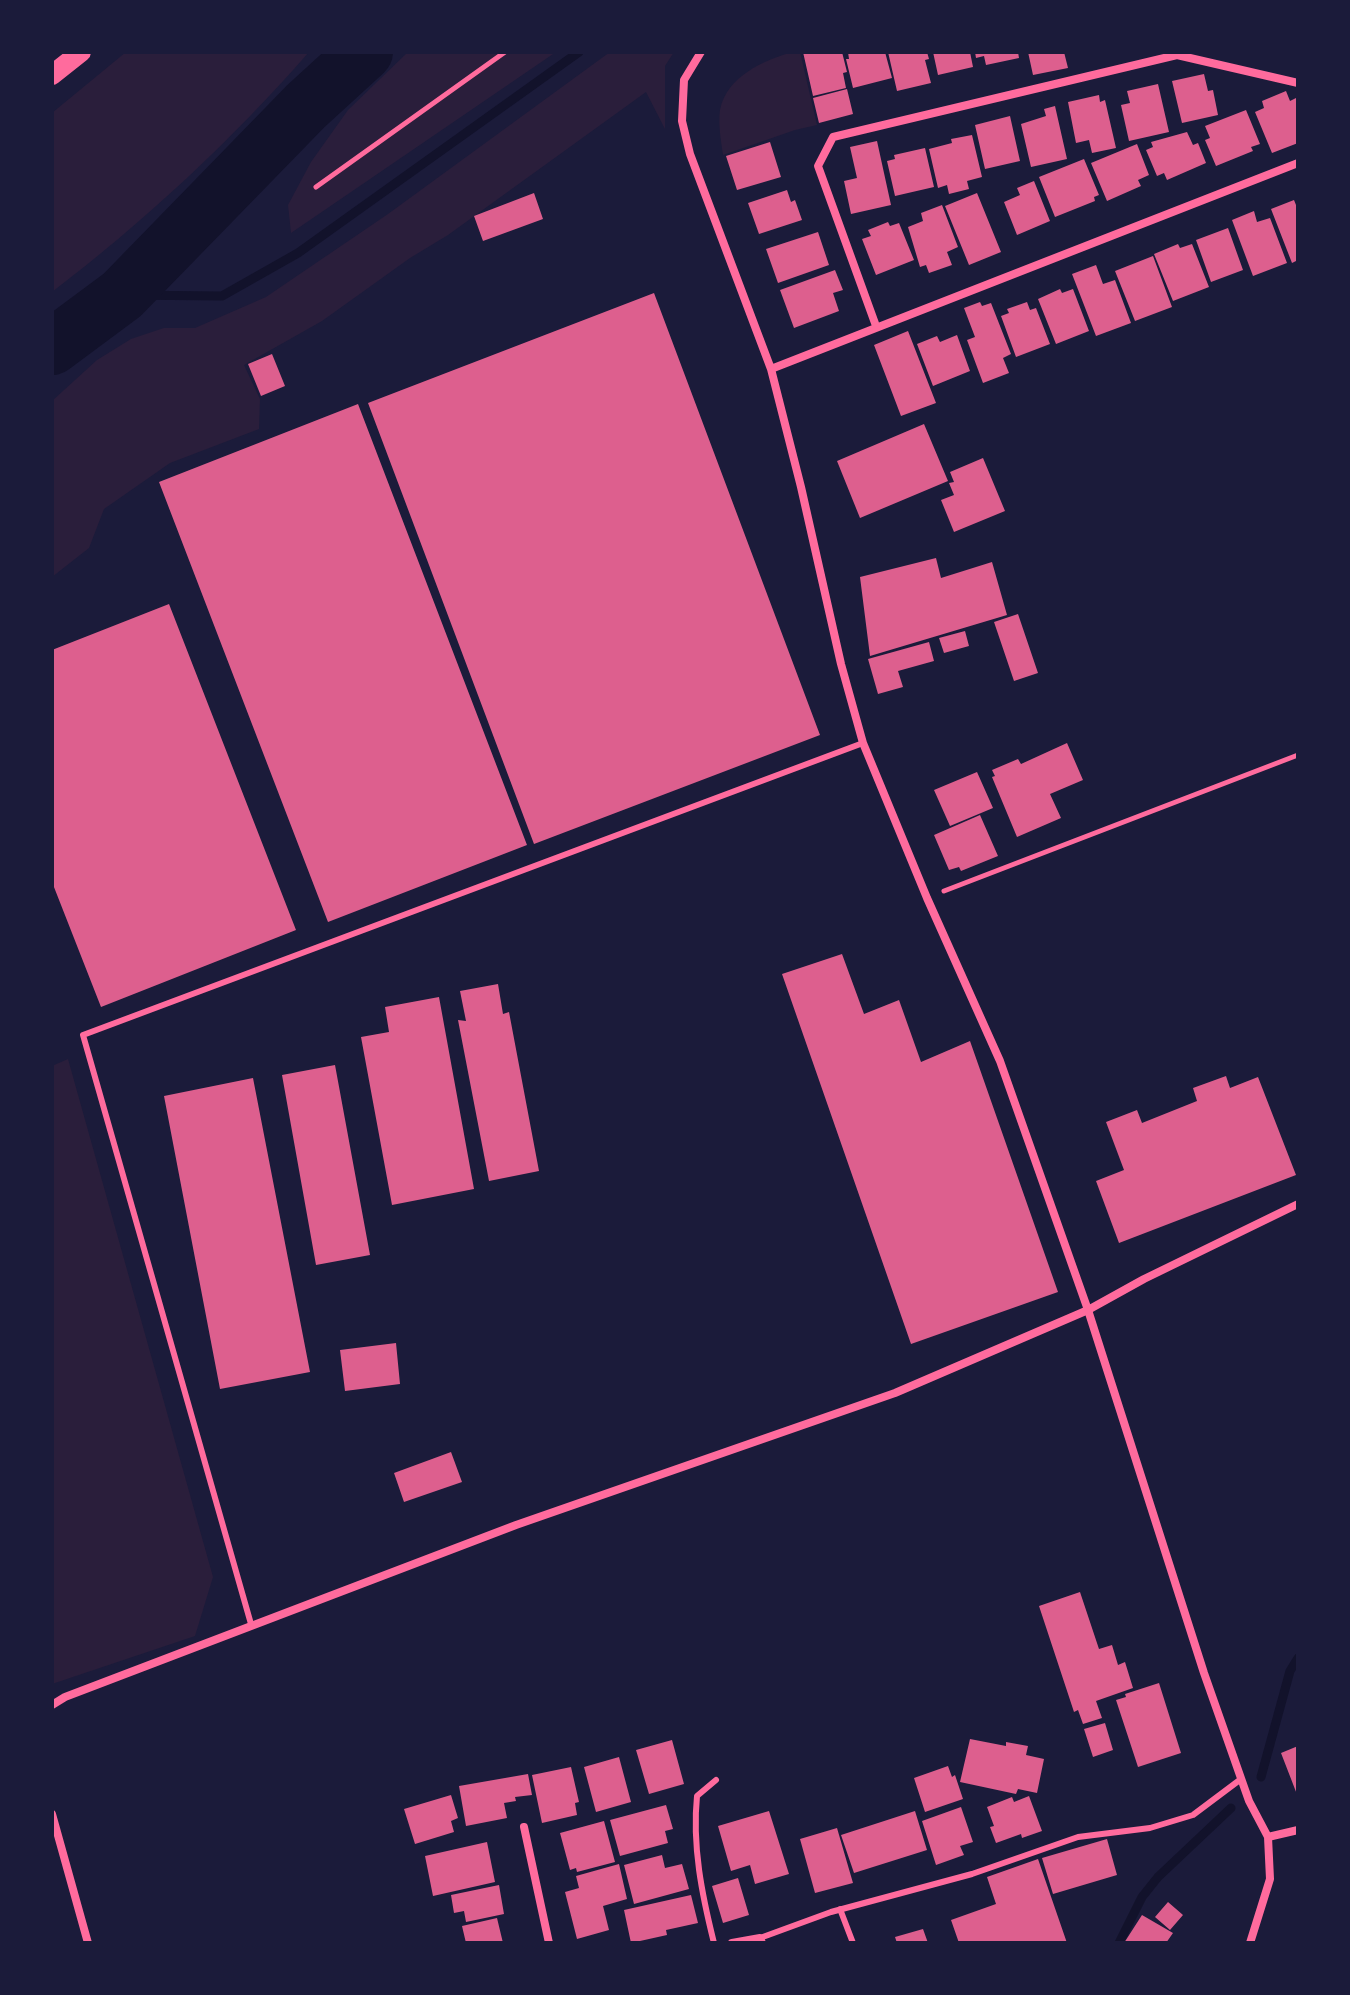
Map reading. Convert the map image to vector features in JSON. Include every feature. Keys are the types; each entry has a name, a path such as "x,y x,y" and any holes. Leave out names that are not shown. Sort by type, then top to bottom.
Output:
{"main road":[{"path":"52,75 81,52"}],"street":[{"path":"701,52 684,80 682,121 690,154 771,369 841,664 863,743 927,898 1000,1061 1088,1310 1204,1673 1249,1801 1268,1837 1270,1879 1250,1943"},
{"path":"876,326 818,166 833,137 1177,55 1298,83"},
{"path":"771,369 1298,163"},
{"path":"52,1705 65,1697 251,1624 516,1525 895,1393 1088,1310 1144,1279 1298,1204"},
{"path":"52,1814 88,1943"},
{"path":"524,1827 549,1943"},
{"path":"1268,1837 1298,1830"},
{"path":"732,1943 761,1940"}],"lane":[{"path":"251,1624 83,1035 863,743"},
{"path":"761,1940 840,1909 972,1874 1078,1837 1150,1828 1193,1815 1241,1779"},
{"path":"714,1943 702,1896 695,1820 697,1796 716,1780"},
{"path":"840,1909 853,1943"}],"path":[{"path":"316,187 505,52"},
{"path":"927,898 1298,755"}],"shaded area":[{"path":"126,52 309,52 249,117 186,178 121,237 52,292 52,113"},
{"path":"408,52 556,52 291,233 288,205 311,162 348,110"},
{"path":"610,52 674,52 665,66 665,129 646,92 448,235 410,258 322,321 244,365 260,399 259,429 170,463 104,509 89,548 52,577 52,401 97,360 131,339 164,328 195,328 266,297 388,214"},
{"path":"800,52 817,125 723,155 720,110 730,88 758,65"},
{"path":"68,1059 213,1577 195,1636 52,1684 52,1066"}],"building":[{"path":"803,52 842,52 847,72 843,73 846,88 813,96"},
{"path":"848,52 885,52 892,78 853,88 846,59 849,59"},
{"path":"888,52 927,52 929,59 925,60 931,83 897,91"},
{"path":"933,52 970,52 973,67 938,75"},
{"path":"975,52 1018,52 1019,58 986,65 984,56 976,58"},
{"path":"1028,52 1064,52 1068,68 1033,75"},
{"path":"1204,74 1208,91 1213,90 1218,115 1182,123 1172,81"},
{"path":"1158,84 1169,132 1129,141 1121,105 1130,103 1127,91"},
{"path":"847,89 853,114 819,123 813,98"},
{"path":"1286,91 1290,101 1298,97 1298,143 1272,153 1255,112 1264,108 1262,101"},
{"path":"1099,95 1100,102 1105,100 1116,148 1092,153 1089,140 1076,143 1068,102"},
{"path":"1055,106 1067,159 1031,167 1021,124 1046,116 1044,109"},
{"path":"1246,110 1260,144 1251,147 1253,151 1216,166 1205,140 1210,138 1205,126"},
{"path":"1010,116 1020,161 985,169 975,125"},
{"path":"1187,132 1193,145 1198,143 1206,163 1167,180 1164,173 1157,176 1146,150 1153,147 1151,142"},
{"path":"972,135 982,177 967,181 969,189 949,194 947,185 938,188 929,149 952,143 951,139"},
{"path":"877,141 891,205 851,214 844,181 857,178 850,147"},
{"path":"770,142 781,177 737,190 726,156"},
{"path":"1137,144 1149,175 1138,180 1141,186 1107,201 1091,163"},
{"path":"925,148 934,187 895,196 887,161 895,159 894,155"},
{"path":"1084,159 1099,195 1094,197 1095,201 1055,217 1039,177"},
{"path":"1034,181 1050,221 1017,235 1004,202 1020,195 1017,188"},
{"path":"787,190 791,202 795,200 802,220 759,234 748,203"},
{"path":"534,193 543,219 483,241 474,216"},
{"path":"977,193 1001,252 969,265 945,206"},
{"path":"1294,200 1298,204 1298,260 1292,263 1271,209"},
{"path":"942,205 958,247 947,252 952,265 929,273 926,265 920,267 908,227 923,221 921,213"},
{"path":"1254,211 1257,222 1270,218 1287,263 1253,276 1232,220"},
{"path":"888,222 890,226 899,223 914,260 876,275 862,239 871,236 868,230"},
{"path":"1228,228 1243,270 1211,282 1196,240"},
{"path":"818,232 829,265 778,283 766,249"},
{"path":"1178,244 1180,248 1192,244 1209,287 1173,301 1154,254"},
{"path":"1153,256 1172,307 1135,321 1115,271"},
{"path":"1096,265 1103,284 1115,280 1131,323 1096,336 1072,274"},
{"path":"835,270 843,290 833,293 839,311 794,328 780,290"},
{"path":"1060,289 1062,293 1073,289 1089,331 1056,344 1038,299"},
{"path":"654,293 820,735 534,844 368,403"},
{"path":"980,302 982,306 991,303 1011,354 1003,358 1009,373 983,383 967,340 975,337 964,308"},
{"path":"1027,302 1030,310 1036,308 1050,344 1016,357 1001,316 1009,313 1007,309"},
{"path":"908,331 936,403 901,416 874,345"},
{"path":"957,335 970,371 933,386 917,344 937,336 940,342"},
{"path":"272,354 285,386 261,396 248,364"},
{"path":"358,404 527,845 328,922 159,482"},
{"path":"924,424 948,481 860,518 837,461"},
{"path":"983,458 1005,511 954,532 941,500 954,495 949,483 954,482 950,472"},
{"path":"936,558 941,578 992,562 1007,615 870,656 860,577"},
{"path":"169,604 296,930 101,1007 52,882 52,650"},
{"path":"1018,614 1038,673 1014,681 994,622"},
{"path":"965,631 969,646 944,653 939,638"},
{"path":"929,642 934,661 898,671 903,687 878,694 868,659"},
{"path":"1067,743 1083,780 1050,794 1061,818 1017,837 992,777 995,776 992,770 1018,759 1021,764"},
{"path":"977,772 993,808 950,826 934,790"},
{"path":"980,815 998,856 961,871 959,867 949,870 934,835"},
{"path":"842,954 864,1014 899,1000 921,1062 970,1041 1058,1292 911,1344 782,974"},
{"path":"498,984 503,1014 509,1012 539,1171 489,1181 458,1020 466,1021 460,991"},
{"path":"439,997 474,1189 392,1205 361,1037 389,1032 385,1007"},
{"path":"335,1065 370,1255 316,1265 282,1075"},
{"path":"1226,1076 1230,1088 1258,1077 1296,1175 1119,1243 1096,1181 1124,1170 1106,1122 1137,1110 1142,1123 1197,1101 1193,1088"},
{"path":"253,1078 310,1372 220,1389 164,1096"},
{"path":"396,1343 400,1384 345,1391 340,1350"},
{"path":"451,1452 462,1482 404,1502 394,1473"},
{"path":"1080,1592 1099,1649 1112,1645 1118,1665 1125,1662 1133,1688 1096,1701 1102,1718 1083,1724 1078,1710 1074,1712 1039,1606"},
{"path":"1159,1683 1181,1753 1138,1767 1116,1700"},
{"path":"1105,1723 1113,1750 1093,1757 1084,1729"},
{"path":"970,1739 1006,1746 1006,1742 1028,1746 1026,1755 1044,1759 1037,1793 1018,1789 1016,1794 960,1782"},
{"path":"672,1740 684,1784 649,1794 636,1750"},
{"path":"1298,1746 1298,1797 1281,1753"},
{"path":"619,1757 631,1802 596,1812 584,1767"},
{"path":"948,1766 952,1777 955,1775 963,1799 925,1812 914,1778"},
{"path":"571,1767 579,1802 575,1803 577,1815 542,1823 532,1775"},
{"path":"528,1774 532,1795 515,1797 516,1801 504,1803 507,1818 466,1826 459,1786"},
{"path":"451,1795 458,1818 451,1821 454,1832 415,1844 404,1809"},
{"path":"1029,1796 1042,1831 996,1843 987,1807 1012,1797 1014,1802"},
{"path":"666,1805 673,1829 665,1831 668,1843 620,1856 610,1820"},
{"path":"961,1807 973,1842 960,1846 964,1855 936,1865 922,1821"},
{"path":"769,1811 789,1874 755,1884 750,1865 731,1871 718,1826"},
{"path":"915,1811 927,1850 854,1873 841,1835"},
{"path":"604,1821 615,1862 577,1872 576,1868 570,1870 560,1833"},
{"path":"837,1828 853,1883 815,1893 800,1839"},
{"path":"1107,1839 1117,1875 1053,1894 1042,1858"},
{"path":"487,1842 495,1882 433,1896 425,1856"},
{"path":"662,1855 665,1868 682,1864 689,1889 634,1904 624,1865"},
{"path":"1038,1859 1067,1943 959,1943 951,1920 996,1904 987,1877"},
{"path":"619,1864 627,1899 603,1906 609,1930 577,1939 565,1892 579,1888 576,1876"},
{"path":"738,1878 749,1915 723,1923 712,1886"},
{"path":"499,1885 504,1914 466,1922 464,1911 454,1913 451,1895"},
{"path":"691,1895 698,1923 666,1930 667,1935 631,1943 624,1910"},
{"path":"1168,1902 1183,1915 1170,1930 1155,1917"},
{"path":"1142,1915 1173,1933 1166,1943 1124,1943"},
{"path":"497,1918 503,1943 466,1943 462,1926"},
{"path":"923,1929 928,1943 897,1943 895,1937"}],"waterway":[{"path":"52,347 122,295 306,106 365,52"},
{"path":"122,295 222,296 298,253 579,52"},
{"path":"1261,1777 1290,1671 1298,1658"},
{"path":"1119,1943 1142,1897 1158,1877 1231,1808"}]}
